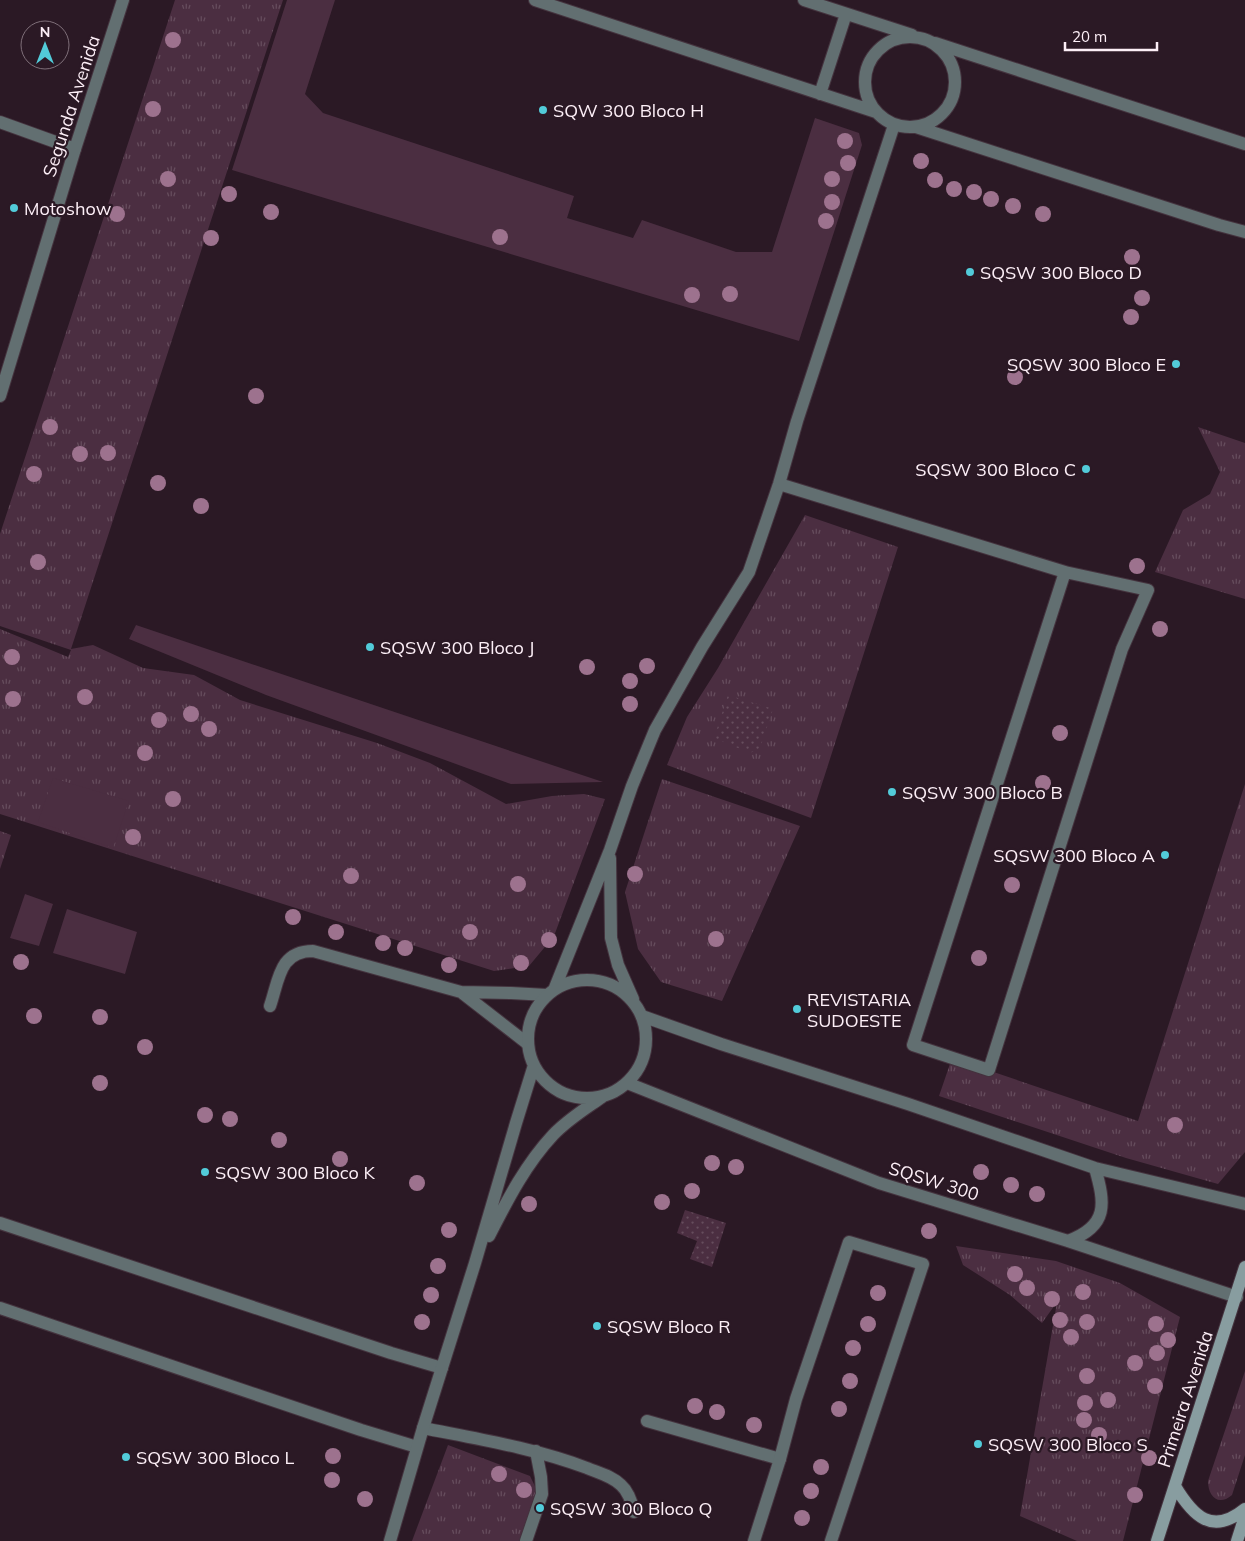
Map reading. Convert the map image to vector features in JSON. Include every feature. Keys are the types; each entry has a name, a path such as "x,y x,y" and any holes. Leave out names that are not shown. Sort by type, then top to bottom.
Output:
{"main road":[{"name":"Primeira Avenida","path":"1156,1541 1245,1268"},
{"path":"1175,1486 1192,1512 1206,1520 1222,1521 1236,1516 1245,1509"},
{"path":"1237,1541 1245,1516"}],"street":[{"name":"Segunda Avenida","path":"0,396 75,149 123,0"},
{"path":"535,0 876,112 894,125 916,127 1245,232"},
{"path":"804,0 1245,144"},
{"path":"820,94 846,14"},
{"path":"876,112 865,93 865,72 875,52 892,39 914,36"},
{"path":"916,127 936,118 950,102 955,80 950,60 935,43"},
{"path":"0,122 75,149"},
{"path":"602,1097 582,1098 562,1093 546,1081 534,1065 528,1044 530,1026 536,1009 551,993 610,850 632,786 655,730 697,656 750,572 779,484 797,421 894,125"},
{"path":"779,484 1065,572 1148,590 1122,649 989,1070 913,1045 1065,572"},
{"path":"475,1263 509,1197 532,1160 554,1134 573,1118 602,1097 615,1092 627,1083 638,1069 646,1052 646,1033 642,1016 634,1004 618,965 611,938 610,850"},
{"path":"270,1006 287,960 294,954 303,951 313,951 461,992 551,993 575,982 597,981 618,989 634,1004"},
{"path":"461,992 528,1044"},
{"path":"642,1016 1095,1168 1245,1204"},
{"path":"389,1540 534,1065"},
{"name":"SQSW 300","path":"627,1083 879,1182 1068,1241 1236,1297"},
{"path":"1068,1241 1081,1236 1091,1229 1100,1214 1103,1200 1095,1168"},
{"path":"0,1223 391,1353 442,1368"},
{"path":"754,1541 780,1460 796,1399 849,1242 923,1264 831,1541"},
{"path":"0,1308 361,1430 417,1447"},
{"path":"647,1421 780,1460"},
{"path":"423,1428 536,1451 567,1460 609,1476 623,1486 630,1498 634,1512"},
{"path":"526,1541 542,1494 536,1451"}],"green space":[{"path":"175,0 283,0 71,649 93,645 143,668 194,675 240,700 377,743 430,763 506,804 552,796 584,794 605,799 554,936 529,966 494,971 0,814 0,629 68,657 71,650 0,626 0,534"},
{"path":"287,0 335,0 305,94 323,113 574,196 567,218 633,238 642,220 736,252 772,252 815,118 859,133 862,145 799,341 232,170"},
{"path":"1198,427 1245,443 1245,599 1155,572 1183,510 1210,494 1220,472"},
{"path":"805,515 898,547 811,818 667,765 687,717 718,668"},
{"path":"136,625 603,782 511,784 266,695 129,639"},
{"path":"728,695 773,709 760,748 750,753 714,738"},
{"path":"53,778 129,801 113,848 38,822"},
{"path":"662,779 800,826 722,1001 661,982 638,949 625,892"},
{"path":"1245,784 1245,1152 1218,1184 1126,1158 939,1096 952,1058 1138,1121"},
{"path":"0,831 11,835 0,869"},
{"path":"25,894 53,904 39,946 10,938"},
{"path":"67,909 137,932 125,974 53,953"},
{"path":"685,1210 726,1223 712,1267 690,1259 697,1241 677,1233"},
{"path":"956,1246 1056,1261 1120,1283 1180,1317 1123,1541 1077,1541 1020,1516 1057,1302 1042,1323 1010,1295 963,1265"},
{"path":"1245,1371 1245,1455 1232,1495 1218,1500 1212,1495 1208,1481"},
{"path":"448,1445 530,1476 544,1505 531,1541 412,1541"}],"place":[{"name":"SQW 300 Bloco H","path":"543,110"},
{"name":"Motoshow","path":"14,208"},
{"name":"SQSW 300 Bloco D","path":"970,272"},
{"name":"SQSW 300 Bloco E","path":"1176,364"},
{"name":"SQSW 300 Bloco C","path":"1086,469"},
{"name":"SQSW 300 Bloco J","path":"370,647"},
{"name":"SQSW 300 Bloco B","path":"892,792"},
{"name":"SQSW 300 Bloco A","path":"1165,855"},
{"name":"REVISTARIA SUDOESTE","path":"797,1009"},
{"name":"SQSW 300 Bloco K","path":"205,1172"},
{"name":"SQSW Bloco R","path":"597,1326"},
{"name":"SQSW 300 Bloco S","path":"978,1444"},
{"name":"SQSW 300 Bloco L","path":"126,1457"},
{"name":"SQSW 300 Bloco Q","path":"540,1508"}]}
